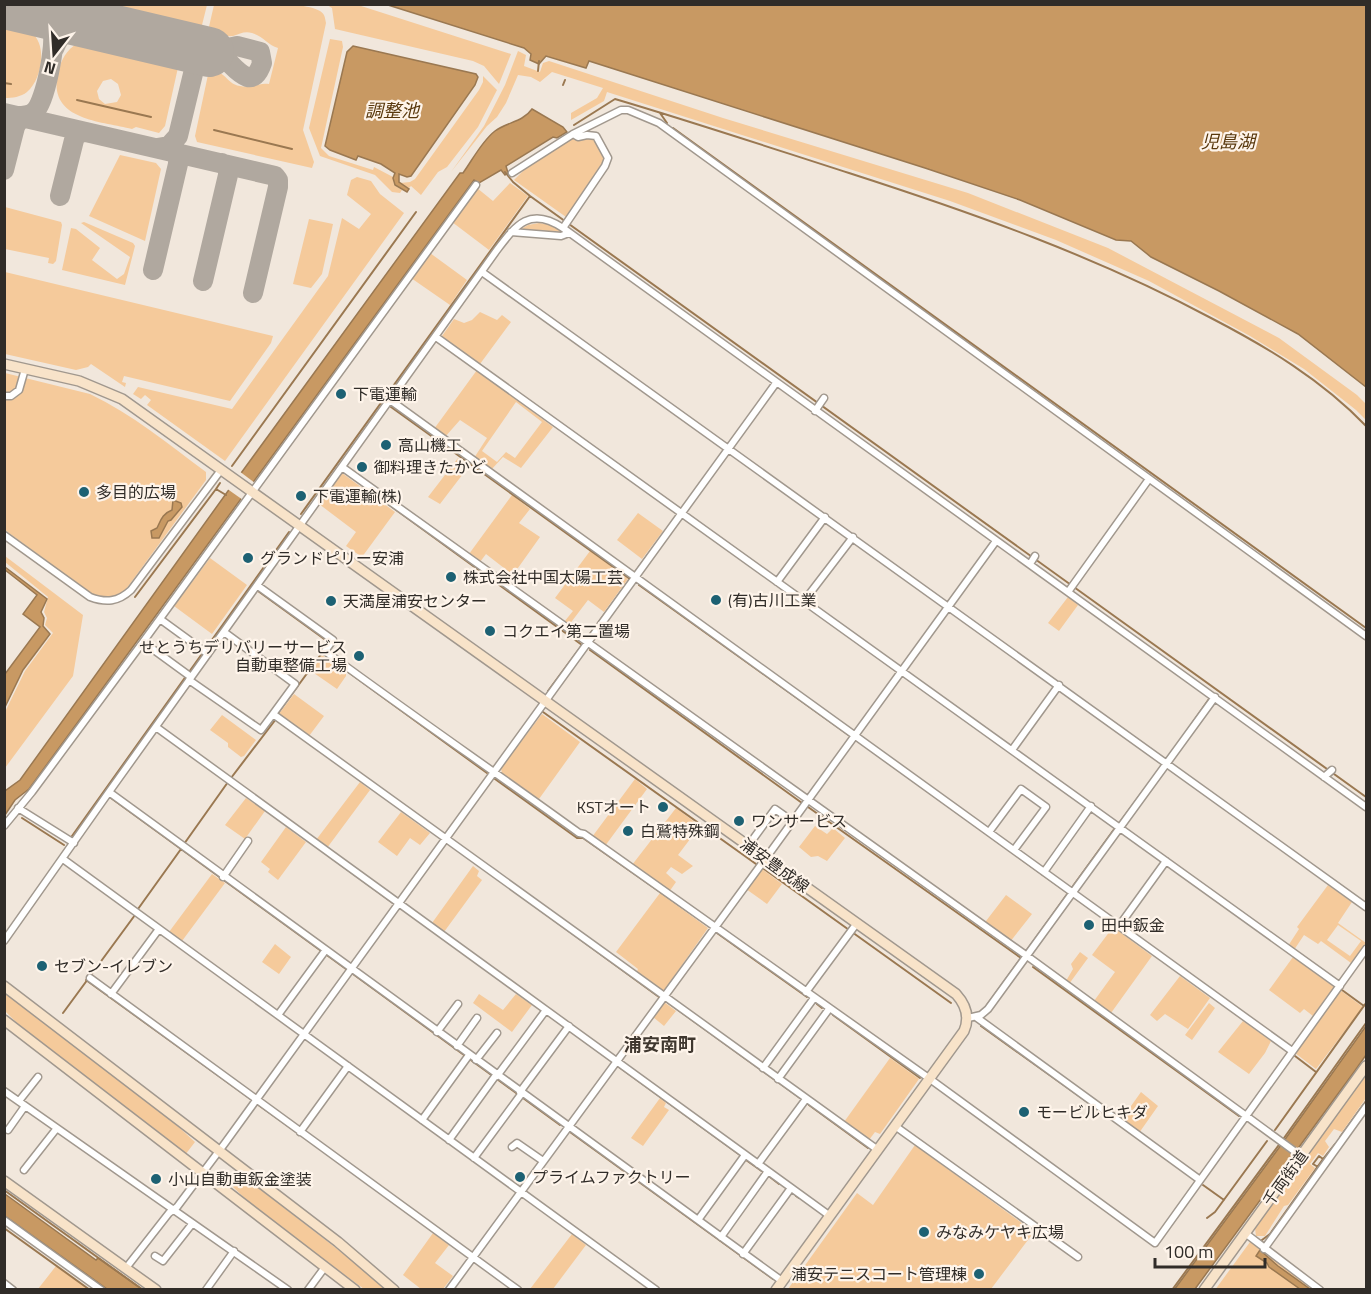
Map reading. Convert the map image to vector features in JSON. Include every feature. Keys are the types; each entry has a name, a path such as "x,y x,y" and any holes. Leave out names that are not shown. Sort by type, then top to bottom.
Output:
{"street":[{"path":"512,173 573,134 621,110 628,110 659,123 1366,636"},
{"path":"565,224 605,166 608,158 596,136 578,137 573,134"},
{"path":"4,826 32,792 160,619 476,185"},
{"path":"4,941 156,727 205,652 224,632 258,586 511,232 520,223 531,219 542,218 565,224"},
{"path":"565,224 569,233 776,383 820,404 996,541 1032,560 1215,697 1328,773 1366,807"},
{"path":"511,232 561,236 569,233"},
{"path":"482,272 1366,907"},
{"path":"436,337 1340,986"},
{"name":"浦安豊成線","path":"4,364 79,381 122,399 766,858 853,929 956,994 972,1018"},
{"path":"4,396 11,396 19,390 25,369"},
{"path":"126,1268 202,1173 304,1035 776,383"},
{"path":"390,400 1292,1051"},
{"path":"342,467 1027,956 1299,1154"},
{"path":"4,535 90,597 102,602 114,601 131,590 221,470"},
{"path":"1071,588 1149,478"},
{"path":"777,582 825,517"},
{"path":"804,602 853,537"},
{"path":"449,1290 996,541"},
{"path":"258,586 333,640 325,651 579,833 584,834 930,1079 1155,1243 1366,949"},
{"path":"160,619 205,652"},
{"path":"143,642 261,730 295,684 224,632"},
{"path":"1012,750 1059,686"},
{"path":"109,792 324,952 457,1046 468,1057 476,1060 721,1237 779,1285 972,1018 985,1013 1215,697"},
{"path":"273,714 878,1150"},
{"path":"156,727 830,1216"},
{"path":"989,832 1021,789 1046,807 1014,850"},
{"path":"1044,872 1090,806"},
{"path":"18,808 74,843"},
{"path":"748,846 775,809 792,821"},
{"path":"223,877 249,841"},
{"path":"63,859 347,1068 656,1290"},
{"path":"1119,926 1165,862"},
{"path":"111,994 159,929"},
{"path":"806,992 853,929"},
{"path":"278,1015 324,952"},
{"path":"90,978 518,1290"},
{"path":"4,986 338,1242 394,1290"},
{"path":"763,1068 814,998"},
{"path":"437,1032 458,1004"},
{"path":"778,1079 829,1009"},
{"path":"449,1140 545,1011"},
{"path":"457,1046 477,1018"},
{"path":"972,1018 1200,1180"},
{"path":"4,1020 355,1290"},
{"path":"474,1158 568,1028"},
{"path":"476,1060 497,1033"},
{"path":"422,1120 468,1057"},
{"name":"千両街道","path":"1204,1290 1299,1154 1366,1066"},
{"path":"300,1132 347,1068"},
{"path":"19,1101 38,1077"},
{"path":"4,1091 288,1290"},
{"path":"758,1164 806,1099"},
{"path":"8,1130 25,1106"},
{"path":"1264,1249 1366,1107"},
{"path":"895,1126 1078,1257"},
{"path":"24,1170 57,1128"},
{"path":"512,1147 518,1143 543,1161"},
{"path":"698,1221 746,1155"},
{"path":"721,1237 768,1171"},
{"path":"4,1181 156,1290"},
{"path":"743,1254 791,1188"},
{"path":"4,1220 101,1290"},
{"path":"155,1256 162,1261 192,1224"},
{"path":"1245,1233 1320,1290"},
{"path":"206,1290 234,1251"},
{"path":"308,1290 325,1267"},
{"path":"4,1283 13,1290"}],"shaded area":[{"path":"95,5 207,5 201,29"},
{"path":"214,5 299,5 320,11 324,15 326,23 303,130 314,162 312,168 197,142 195,136 209,70 220,73 231,82 244,87 269,84 278,48 252,33 230,36 208,31"},
{"path":"327,5 358,5 511,54 499,84 484,66 473,61 335,29 332,8"},
{"path":"5,23 31,32 40,45 41,62 36,79 27,92 5,98"},
{"path":"330,39 342,41 343,47 321,148 329,156 373,170 374,167 393,177 394,185 402,190 400,193 392,192 375,175 320,156 309,128"},
{"path":"78,43 91,43 179,63 165,126 159,133 92,120 68,109 60,100 57,89 58,73 65,56","holes":["111,79 118,84 121,95 117,102 105,104 99,99 97,91 103,81"]},
{"path":"518,51 526,55 524,66 540,72 543,63 549,61 723,118 968,193 1108,248 1279,338 1357,395 1366,404 1366,420 1304,369 1250,336 1149,281 1056,240 950,201 607,92 604,101 571,120 571,113 597,98 603,88 552,72 540,82 531,77 518,75 497,117 487,126 451,172 484,126 505,85"},
{"path":"483,76 497,90 478,127 447,167 438,172 421,195 411,186 409,188 400,183 415,179 479,90"},
{"path":"589,137 594,139 604,160 566,217 514,180 532,162 572,139"},
{"path":"120,155 156,163 161,169 145,241 89,216"},
{"path":"357,177 371,181 380,194 404,213 225,461 147,405 151,400 145,395 141,399 133,394 138,387 232,409 328,276 342,218 359,229 371,214 347,195 351,180"},
{"path":"510,183 528,196 489,250 452,222 477,188 493,201"},
{"path":"5,207 61,222 56,261 53,264 48,263 49,258 5,249"},
{"path":"309,219 333,224 322,274 311,288 293,284"},
{"path":"84,222 133,243 135,246 125,285 62,270 71,228 76,229 100,248 92,260 117,279 124,274 130,257 81,223"},
{"path":"539,223 553,225 561,232 559,234 518,231 528,225"},
{"path":"430,253 467,280 450,305 411,278"},
{"path":"5,272 273,336 271,343 230,401 124,376 122,382 126,383 125,387 91,364 76,370 5,354"},
{"path":"480,312 497,320 502,315 511,322 480,364 442,336 454,319 464,323 472,320"},
{"path":"477,370 553,427 521,468 503,457 491,470 474,458 487,438 460,420 445,437 434,429","holes":["516,402 542,422 515,458 506,452 497,462 482,451"]},
{"path":"5,373 90,394 135,420 206,472 206,480 124,592 108,597 90,593 5,530"},
{"path":"458,458 469,466 440,504 428,497"},
{"path":"342,473 395,512 362,557 346,546 356,532 319,504"},
{"path":"512,495 530,509 519,523 540,537 513,575 486,554 480,562 469,554"},
{"path":"638,513 663,531 642,559 617,540"},
{"path":"590,551 628,579 604,612 588,600 569,625 564,622 573,611 555,598"},
{"path":"5,556 83,615 73,676 5,768 5,712 25,671 53,633 45,625 47,618 44,612 48,597 5,562"},
{"path":"210,558 247,585 212,634 174,606"},
{"path":"1068,597 1078,605 1059,631 1048,623"},
{"path":"322,655 346,673 337,689 311,671"},
{"path":"294,694 324,716 309,736 278,715"},
{"path":"542,714 580,742 539,799 502,773 501,768"},
{"path":"222,715 256,740 244,756 241,757 228,747 228,743 210,730"},
{"path":"635,779 647,789 605,846 592,837"},
{"path":"360,782 370,790 327,848 316,840"},
{"path":"246,798 265,811 245,839 225,825"},
{"path":"676,808 700,826 678,855 693,866 682,874 671,867 666,873 676,882 669,892 632,865"},
{"path":"401,812 430,833 420,845 410,838 397,856 378,842"},
{"path":"815,826 827,834 833,828 845,838 827,861 818,856 811,857 799,847"},
{"path":"286,827 306,842 278,880 261,862"},
{"path":"473,866 479,871 477,876 482,880 444,932 432,923"},
{"path":"762,869 782,884 767,904 746,889"},
{"path":"212,874 225,883 182,941 169,932"},
{"path":"1328,885 1352,902 1338,923 1366,943 1351,963 1321,941 1318,944 1304,935 1294,950 1288,946 1299,929 1297,927","holes":["1338,925 1361,941 1350,956 1327,940"]},
{"path":"660,893 708,928 663,992 636,973 638,969 616,952"},
{"path":"1006,895 1032,914 1010,942 986,925 986,921"},
{"path":"1113,927 1152,956 1111,1013 1094,1001 1115,972 1092,955"},
{"path":"275,944 291,957 279,974 262,962"},
{"path":"1080,952 1088,958 1069,984 1066,981 1073,969 1071,964"},
{"path":"1293,957 1334,987 1313,1016 1304,1009 1300,1013 1269,990"},
{"path":"1180,976 1210,998 1188,1029 1165,1014 1157,1021 1150,1015"},
{"path":"1340,990 1363,1007 1316,1069 1295,1053"},
{"path":"4,992 171,1120 195,1142 185,1155 22,1028 5,1011"},
{"path":"479,994 503,1010 516,994 532,1005 512,1032 473,1003"},
{"path":"664,1002 676,1011 664,1026 653,1017"},
{"path":"1209,1003 1215,1008 1192,1040 1185,1035"},
{"path":"1243,1021 1271,1041 1249,1074 1218,1052"},
{"path":"890,1058 919,1079 880,1134 875,1132 869,1140 844,1122"},
{"path":"1366,1074 1366,1098 1342,1132 1334,1129 1325,1141 1329,1147 1323,1156 1318,1153 1310,1164 1315,1168 1288,1205 1284,1206 1265,1236 1256,1236 1255,1228"},
{"path":"1141,1092 1158,1106 1139,1133 1121,1120"},
{"path":"660,1098 666,1103 664,1107 669,1110 643,1146 631,1138"},
{"path":"915,1145 1034,1232 991,1289 788,1289 857,1193 873,1205"},
{"path":"243,1176 386,1289 364,1289 259,1212 233,1187"},
{"path":"433,1233 449,1245 435,1263 453,1276 443,1289 421,1289 403,1275"},
{"path":"572,1234 586,1245 553,1289 530,1289"},
{"path":"1250,1242 1316,1289 1215,1290"},
{"path":"56,1266 88,1289 38,1289"}],"water":[{"name":"児島湖","path":"388,5 1366,5 1366,387 1298,334 1151,257 1131,241 1116,240 1020,200 925,168 589,61 586,68 546,56 539,64 530,60 531,54 524,48"},
{"name":"調整池","path":"353,46 476,74 478,77 475,85 411,176 399,174 399,182 409,189 407,192 395,185 393,178 395,173 381,164 358,156 356,160 325,146 347,52"},
{"path":"532,109 563,127 567,132 557,138 553,137 506,166 508,173 505,175 501,170 479,183 474,180 29,789 15,800 5,815 5,791 20,780 460,173 463,173 490,135 524,117"},
{"path":"173,500 181,503 182,507 168,521 159,538 152,538 151,531 157,528 164,515 172,510"},
{"path":"5,567 47,599 41,612 44,618 43,626 50,634 23,670 5,707 5,674 40,627 23,614 37,595 5,570"},
{"path":"1366,1026 1366,1055 1354,1072 1195,1289 1174,1290 1281,1145"},
{"path":"5,1194 96,1260 98,1258 142,1289 107,1289 5,1216"},
{"path":"1260,1250 1310,1289 1300,1289 1269,1267 1256,1256"}],"pier":[{"path":"239,471 255,483 243,500 226,488"}],"waterway":[{"path":"538,71 539,61"},
{"path":"563,85 565,80"},
{"path":"4,83 11,84"},
{"path":"574,125 615,99 895,188 1033,237 1123,275 1253,341 1312,379 1366,426"},
{"path":"77,100 151,117"},
{"path":"660,113 667,123"},
{"path":"673,128 1366,628"},
{"path":"214,130 292,149"},
{"path":"505,172 530,196 1366,797"},
{"path":"301,514 530,196"},
{"path":"232,466 416,212"},
{"path":"391,407 630,579 587,638"},
{"path":"216,489 220,483"},
{"path":"135,597 216,489 226,495"},
{"path":"377,496 582,645 548,691"},
{"path":"72,836 289,532"},
{"path":"635,572 657,542"},
{"path":"639,585 850,736"},
{"path":"258,591 327,641 321,649 322,653 487,773"},
{"path":"590,650 802,803"},
{"path":"278,713 322,653"},
{"path":"884,662 896,671"},
{"path":"905,677 911,681"},
{"path":"1179,742 1209,699"},
{"path":"543,712 756,864"},
{"path":"231,778 276,719"},
{"path":"859,742 1068,893 1027,950"},
{"path":"495,779 577,838 583,838 710,927"},
{"path":"184,844 228,782"},
{"path":"1120,822 1145,788"},
{"path":"111,798 346,969"},
{"path":"808,807 1021,958 987,1005"},
{"path":"22,818 64,845"},
{"path":"1073,886 1115,828"},
{"path":"138,909 181,849"},
{"path":"330,857 393,903"},
{"path":"764,869 951,1003"},
{"path":"511,889 659,997"},
{"path":"1075,898 1107,921"},
{"path":"401,908 610,1060"},
{"path":"63,1013 135,915"},
{"path":"717,933 807,997"},
{"path":"1033,967 1239,1116"},
{"path":"353,974 560,1125"},
{"path":"86,980 252,1100"},
{"path":"1342,990 1364,1006"},
{"path":"667,1002 800,1098"},
{"path":"1275,1130 1366,1003"},
{"path":"817,1004 822,1008"},
{"path":"833,1015 920,1078"},
{"path":"1172,1290 1366,1023"},
{"path":"981,1026 1114,1121"},
{"path":"1295,1056 1316,1072"},
{"path":"619,1067 740,1155"},
{"path":"1340,1137 1366,1101"},
{"path":"257,1104 323,1151"},
{"path":"809,1105 868,1148"},
{"path":"570,1132 773,1279"},
{"path":"1207,1218 1215,1212 1267,1141"},
{"path":"1262,1240 1270,1234 1335,1144"},
{"path":"1318,1167 1313,1164 1319,1156 1323,1159"},
{"path":"746,1160 763,1172"},
{"path":"770,1177 779,1184"},
{"path":"1203,1185 1224,1200"},
{"path":"4,1190 143,1290"},
{"path":"4,1228 90,1290"}],"taxiway":[{"path":"17,116 31,114 39,105 46,85 53,47 51,26 45,18 33,11"},
{"path":"54,49 64,32 74,27 94,25"},
{"path":"237,46 260,52 262,63 258,72 253,76 243,75 223,57 209,52 237,46"},
{"path":"157,148 169,146 178,136 199,49"},
{"path":"4,113 275,176 278,180 278,187 253,293"},
{"path":"4,170 15,127 18,121 25,118"},
{"path":"60,196 74,140 77,134 84,132"},
{"path":"153,270 178,164 178,156 172,152"},
{"path":"203,281 228,175 228,167 222,163"}],"runway":[{"path":"5,4 209,52"}],"place":[{"name":"下電運輸","path":"341,394"},
{"name":"高山機工","path":"386,445"},
{"name":"御料理きたかど","path":"362,467"},
{"name":"多目的広場","path":"84,492"},
{"name":"下電運輸(株)","path":"301,496"},
{"name":"グランドピリー安浦","path":"248,558"},
{"name":"株式会社中国太陽工芸","path":"451,577"},
{"name":"(有)古川工業","path":"716,600"},
{"name":"天満屋浦安センター","path":"331,601"},
{"name":"コクエイ第二置場","path":"490,631"},
{"name":"せとうちデリバリーサービス 自動車整備工場","path":"359,656"},
{"name":"KSTオート","path":"663,807"},
{"name":"ワンサービス","path":"739,821"},
{"name":"白鷲特殊鋼","path":"628,831"},
{"name":"田中鈑金","path":"1089,925"},
{"name":"セブン-イレブン","path":"42,966"},
{"name":"モービルヒキダ","path":"1024,1112"},
{"name":"プライムファクトリー","path":"520,1177"},
{"name":"小山自動車鈑金塗装","path":"156,1179"},
{"name":"みなみケヤキ広場","path":"924,1232"},
{"name":"浦安テニスコート管理棟","path":"979,1274"}],"district":[{"name":"浦安南町","path":"660,1044"}]}
